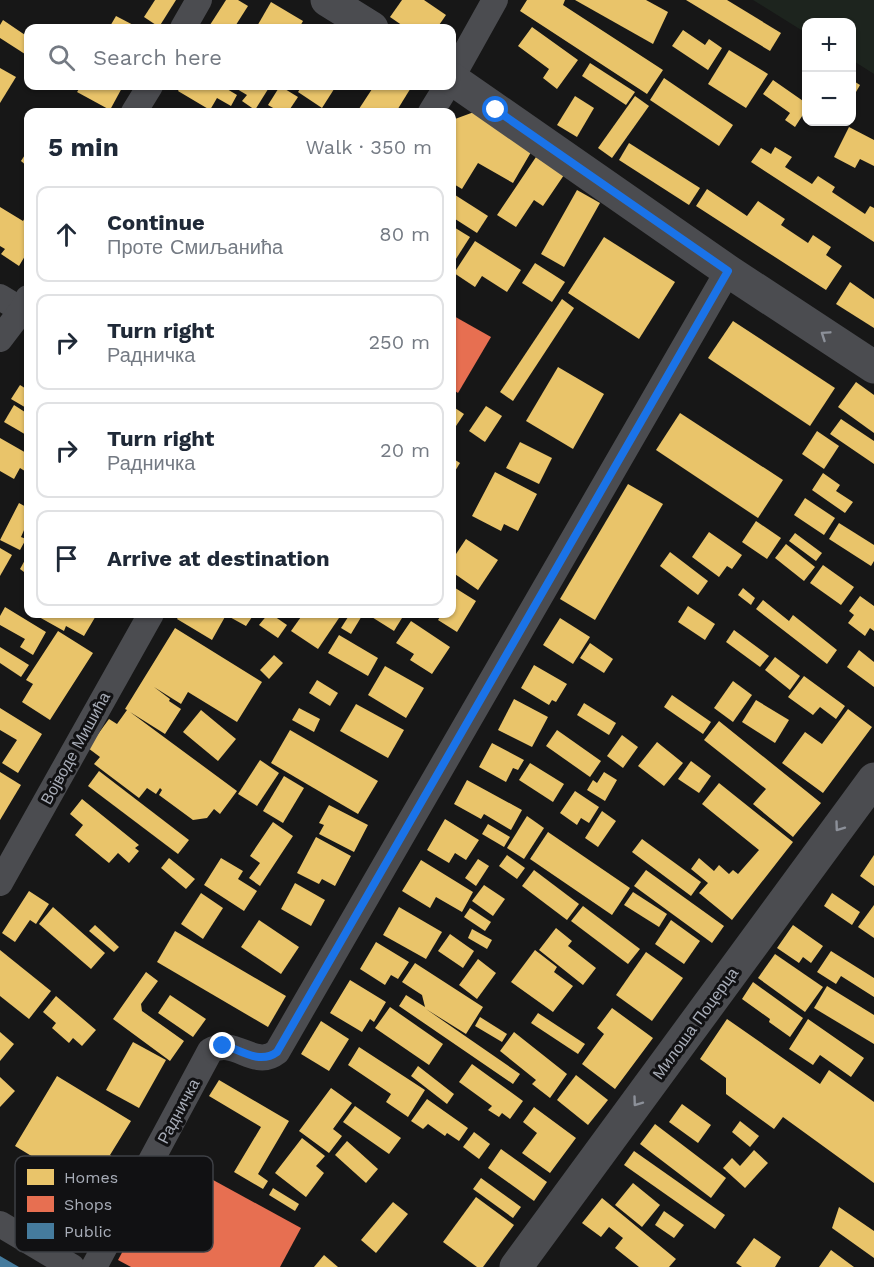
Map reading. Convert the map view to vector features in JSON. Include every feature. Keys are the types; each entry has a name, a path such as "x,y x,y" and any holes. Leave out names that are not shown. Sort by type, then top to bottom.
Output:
{"street":[{"path":"185,24 199,0"},
{"path":"327,0 366,24"},
{"path":"456,71 495,0"},
{"path":"456,81 728,271 874,368"},
{"path":"137,108 148,90"},
{"path":"433,108 445,90"},
{"name":"Радничка","path":"154,1156 210,1052 218,1047 227,1046 256,1057 267,1057 277,1052 728,271"},
{"path":"0,339 20,305"},
{"name":"Војводе Мишића","path":"0,883 149,618"},
{"name":"Милоша Поцерца","path":"516,1267 874,779"},
{"path":"0,1224 15,1233"},
{"path":"47,1252 72,1267"},
{"name":"Радничка","path":"94,1267 102,1252"}],"shaded area":[{"path":"753,0 874,0 874,74 856,63 856,18 802,18 802,31"}],"building: Homes":[{"path":"155,0 176,0 161,24 154,24 144,17"},
{"path":"226,0 238,0 248,6 237,24 211,24"},
{"path":"402,0 424,0 446,15 440,24 400,24 390,17"},
{"path":"527,0 565,0 563,5 663,70 647,94 520,11"},
{"path":"575,0 646,0 668,12 653,44"},
{"path":"686,0 727,0 781,33 770,51"},
{"path":"271,2 303,21 301,24 258,24"},
{"path":"116,16 131,24 111,24"},
{"path":"3,20 24,34 24,53 0,38 0,25"},
{"path":"532,27 578,60 557,89 543,78 549,69 518,46"},
{"path":"683,30 705,45 709,39 722,48 708,70 672,46"},
{"path":"729,50 768,74 746,108 708,84"},
{"path":"590,63 635,92 626,105 582,76"},
{"path":"0,68 16,77 0,103"},
{"path":"664,78 733,125 719,146 650,100"},
{"path":"773,80 802,100 802,116 795,127 785,120 790,113 763,94"},
{"path":"78,90 121,90 111,108 106,108 77,92"},
{"path":"229,90 237,95 231,106 217,98 211,108 207,108 178,91"},
{"path":"239,90 268,90 256,108 252,108 242,101 247,95"},
{"path":"277,90 287,90 298,97 291,108 273,108 268,105"},
{"path":"299,90 333,90 322,108 298,92"},
{"path":"371,90 410,90 398,108 360,108"},
{"path":"575,96 594,108 577,137 557,125"},
{"path":"635,96 649,106 612,158 598,148"},
{"path":"474,112 534,147 513,183 478,163 462,189 456,185 456,119"},
{"path":"849,127 874,140 874,166 860,159 855,168 834,157"},
{"path":"629,143 700,188 689,205 619,160"},
{"path":"775,147 792,157 785,167 812,184 818,176 835,187 832,192 865,214 870,206 874,208 874,242 751,162 761,148 771,154"},
{"path":"536,157 564,175 543,206 534,200 516,227 497,215"},
{"path":"707,189 747,216 758,201 785,219 781,225 808,243 813,235 831,247 826,255 842,266 826,290 696,206"},
{"path":"577,190 600,203 564,267 541,254"},
{"path":"456,196 488,216 477,233 456,220"},
{"path":"0,207 23,221 24,219 24,258 19,266 1,254 5,249 0,246"},
{"path":"456,228 470,237 456,259"},
{"path":"604,237 675,282 639,339 568,293"},
{"path":"475,241 521,270 507,292 482,276 475,287 456,274 456,270"},
{"path":"535,263 565,282 552,302 522,283"},
{"path":"850,282 874,299 874,328 836,304"},
{"path":"562,299 574,308 513,401 500,392"},
{"path":"733,321 835,388 810,426 708,358"},
{"path":"558,367 604,394 573,449 526,421"},
{"path":"856,382 874,395 874,433 838,407"},
{"path":"20,385 24,388 24,407 11,399"},
{"path":"14,405 24,411 24,434 4,422"},
{"path":"486,406 502,416 485,442 469,431"},
{"path":"456,409 464,414 456,426"},
{"path":"680,413 783,480 758,518 656,450"},
{"path":"841,419 874,441 874,464 830,434"},
{"path":"817,431 839,446 824,469 802,454"},
{"path":"0,438 24,452 24,470 20,468 14,479 0,471"},
{"path":"520,442 552,458 539,484 506,468"},
{"path":"495,472 537,494 518,531 504,524 501,531 472,516"},
{"path":"823,473 840,485 836,491 853,502 845,513 812,490"},
{"path":"628,484 663,504 595,620 560,599"},
{"path":"805,498 835,518 824,535 794,515"},
{"path":"19,503 24,506 24,530 21,537 24,538 24,543 20,550 0,540"},
{"path":"756,521 781,538 767,559 742,542"},
{"path":"839,523 874,545 874,561 871,566 829,539"},
{"path":"709,532 742,555 732,569 727,566 719,577 692,557"},
{"path":"795,533 822,553 816,561 789,541"},
{"path":"466,539 498,560 478,590 456,575 456,554"},
{"path":"786,544 815,567 804,581 775,558"},
{"path":"0,548 12,555 0,576"},
{"path":"670,552 708,581 698,595 660,566"},
{"path":"823,565 854,587 841,605 810,583"},
{"path":"456,588 476,601 457,632 438,620 439,618 456,618"},
{"path":"743,588 755,598 751,605 738,595"},
{"path":"860,596 874,606 874,631 870,628 865,636 848,623 854,615 849,611"},
{"path":"763,600 789,621 793,615 837,650 827,664 756,609"},
{"path":"688,606 715,624 705,640 678,622"},
{"path":"5,607 46,632 33,655 20,647 25,639 0,625 0,616"},
{"path":"41,618 95,618 84,636 66,626 64,631"},
{"path":"178,618 224,618 212,640"},
{"path":"231,618 251,618 246,626"},
{"path":"265,618 277,618 287,625 278,638 259,625"},
{"path":"300,618 339,618 318,649 291,631"},
{"path":"347,618 361,618 351,634 341,628"},
{"path":"373,618 402,618 394,631"},
{"path":"560,618 590,637 573,664 543,645"},
{"path":"411,621 450,647 432,674 410,660 414,654 396,643"},
{"path":"175,628 262,682 237,722 188,692 181,704 154,687 181,709 165,734 130,712 237,791 220,814 214,809 207,818 193,820 159,795 162,790 160,788 156,794 147,788 139,798 94,764 100,757 88,748 109,719 117,724"},
{"path":"734,630 769,656 760,667 726,642"},
{"path":"58,631 93,653 50,720 22,702 33,684 26,680"},
{"path":"339,635 378,658 368,676 328,653"},
{"path":"590,643 613,659 604,673 580,658"},
{"path":"0,647 29,665 21,677 0,663"},
{"path":"859,650 874,662 874,687 847,667"},
{"path":"274,655 283,663 269,679 260,670"},
{"path":"775,657 800,676 790,690 765,670"},
{"path":"534,665 567,684 556,702 552,700 549,705 521,688"},
{"path":"385,666 424,688 406,718 368,695"},
{"path":"804,676 845,706 836,719 820,707 813,715 788,697"},
{"path":"317,680 338,693 330,706 309,693"},
{"path":"733,681 752,695 733,722 714,708"},
{"path":"672,695 711,722 703,734 664,707"},
{"path":"514,699 548,717 532,747 498,730"},
{"path":"756,700 789,720 775,743 742,722"},
{"path":"584,703 616,723 609,735 577,715"},
{"path":"356,704 404,730 388,758 340,731"},
{"path":"0,708 42,734 18,773 2,763 17,740 0,730"},
{"path":"299,708 320,719 314,732 292,720"},
{"path":"848,709 872,727 823,793 782,763 805,732 822,744"},
{"path":"201,710 236,739 218,761 183,732"},
{"path":"719,721 821,803 793,837 753,804 766,789 704,740"},
{"path":"290,730 378,781 358,814 271,763"},
{"path":"557,730 601,761 590,777 546,746"},
{"path":"622,735 638,747 623,768 607,756"},
{"path":"657,742 683,763 664,786 638,766"},
{"path":"492,743 524,760 518,770 513,768 506,782 479,767"},
{"path":"260,760 279,773 257,806 238,794"},
{"path":"691,761 711,776 699,793 678,779"},
{"path":"530,763 564,784 553,802 519,780"},
{"path":"99,771 189,840 178,854 88,786"},
{"path":"0,772 21,785 0,820"},
{"path":"604,772 617,780 605,801 587,790 593,780 597,783"},
{"path":"284,776 304,788 283,823 263,811"},
{"path":"467,780 522,810 511,830 484,814 481,819 454,804"},
{"path":"719,783 793,842 732,920 699,893 708,883 691,869 699,858 714,871 719,865 729,874 733,870 738,874 759,850 702,804"},
{"path":"575,791 599,807 589,823 581,818 577,825 560,813"},
{"path":"82,799 139,845 135,848 139,851 129,863 118,853 109,863 75,835 83,825 70,814"},
{"path":"329,805 368,825 354,852 319,834 324,825 319,823"},
{"path":"602,811 616,821 598,847 585,838"},
{"path":"527,816 544,828 524,859 507,848"},
{"path":"445,819 479,840 466,860 455,853 449,863 427,850"},
{"path":"273,822 293,836 260,886 249,878 260,863 250,856"},
{"path":"488,824 510,837 504,847 482,834"},
{"path":"548,832 630,888 612,915 530,859"},
{"path":"316,837 351,856 335,886 322,879 319,884 297,873"},
{"path":"642,839 701,882 691,896 632,852"},
{"path":"507,855 525,868 517,879 499,866"},
{"path":"874,855 874,886 860,876"},
{"path":"169,858 195,879 186,889 161,868"},
{"path":"221,858 243,871 238,879 257,891 244,911 204,885"},
{"path":"478,859 489,866 476,886 465,878"},
{"path":"421,860 473,892 462,912 436,897 430,908 402,891"},
{"path":"534,870 579,904 567,920 522,886"},
{"path":"646,870 724,926 712,943 634,886"},
{"path":"295,883 325,900 311,926 281,909"},
{"path":"484,885 505,899 493,916 472,901"},
{"path":"29,891 49,904 36,924 30,920 15,942 2,933"},
{"path":"633,892 667,914 659,927 624,905"},
{"path":"201,893 223,908 203,939 181,924"},
{"path":"832,893 860,912 852,925 824,906"},
{"path":"874,905 874,938 858,927"},
{"path":"583,906 640,949 628,964 571,921"},
{"path":"53,907 105,953 91,969 39,924"},
{"path":"399,907 442,932 426,959 383,935"},
{"path":"470,908 491,922 485,931 464,917"},
{"path":"259,920 299,947 281,974 241,947"},
{"path":"671,920 700,941 684,964 655,944"},
{"path":"95,925 119,947 114,952 89,931"},
{"path":"793,925 823,946 811,963 803,957 799,963 777,948"},
{"path":"556,928 572,941 568,946 596,968 583,985 539,950"},
{"path":"472,929 492,940 487,949 468,938"},
{"path":"175,931 286,996 268,1027 157,962"},
{"path":"450,934 474,951 463,968 438,951"},
{"path":"376,942 409,962 398,979 391,975 385,985 360,969"},
{"path":"0,950 51,991 29,1019 0,996"},
{"path":"535,950 557,967 554,972 573,986 553,1012 511,982"},
{"path":"831,951 874,978 874,997 841,976 836,984 817,972"},
{"path":"646,952 683,978 652,1021 616,995"},
{"path":"775,954 823,987 805,1012 758,978"},
{"path":"478,959 496,973 477,999 459,985"},
{"path":"415,963 483,1007 466,1034 426,1009 520,1074 513,1084 399,1006 406,995 425,1007 422,995 402,982"},
{"path":"146,972 158,981 141,1004 142,1011 184,1041 170,1061 113,1019"},
{"path":"350,980 386,1002 374,1022 370,1019 362,1032 330,1013"},
{"path":"753,982 803,1018 790,1037 742,999"},
{"path":"827,986 874,1015 874,1044 814,1008"},
{"path":"170,995 206,1019 193,1037 158,1013"},
{"path":"56,996 96,1030 82,1046 73,1038 69,1043 52,1028 56,1023 43,1012"},
{"path":"390,1007 443,1044 429,1065 375,1028"},
{"path":"612,1008 653,1038 615,1089 582,1064 604,1034 597,1028"},
{"path":"538,1013 585,1044 578,1054 531,1023"},
{"path":"480,1017 507,1034 502,1042 475,1026"},
{"path":"727,1019 820,1084 829,1070 874,1102 874,1183 783,1117 774,1129 726,1094 726,1078 700,1059"},
{"path":"808,1019 864,1058 851,1077 820,1055 813,1065 789,1049"},
{"path":"321,1021 349,1039 329,1071 301,1054"},
{"path":"0,1032 14,1044 0,1061"},
{"path":"514,1032 567,1074 550,1098 532,1084 536,1080 500,1051"},
{"path":"133,1042 166,1060 139,1108 106,1090"},
{"path":"359,1047 425,1090 408,1117 386,1102 391,1094 348,1065"},
{"path":"472,1064 523,1101 510,1119 502,1113 499,1117 488,1110 492,1106 459,1082"},
{"path":"418,1066 454,1094 447,1104 411,1076"},
{"path":"576,1075 608,1100 588,1125 557,1100"},
{"path":"57,1076 131,1121 110,1155 112,1156 31,1156 15,1146"},
{"path":"0,1077 15,1091 0,1107"},
{"path":"219,1080 289,1121 258,1174 268,1181 263,1189 234,1172 261,1127 209,1096"},
{"path":"331,1088 352,1103 333,1129 342,1136 329,1153 299,1131"},
{"path":"427,1099 468,1128 459,1141 447,1133 445,1136 428,1124 423,1129 411,1121"},
{"path":"682,1104 711,1125 698,1143 669,1122"},
{"path":"355,1106 401,1138 389,1154 343,1122"},
{"path":"534,1107 576,1138 550,1173 522,1153 537,1133 523,1122"},
{"path":"740,1121 759,1136 750,1147 732,1132"},
{"path":"655,1124 726,1178 711,1198 640,1144"},
{"path":"474,1132 490,1144 479,1159 463,1147"},
{"path":"302,1138 325,1156 316,1166 324,1173 306,1197 275,1173"},
{"path":"347,1141 378,1169 366,1183 335,1155"},
{"path":"501,1149 547,1182 534,1201 488,1168"},
{"path":"754,1150 768,1163 745,1188 723,1168 732,1158 740,1166"},
{"path":"634,1151 725,1215 715,1229 624,1165"},
{"path":"481,1178 521,1207 513,1218 473,1189"},
{"path":"633,1183 660,1205 642,1227 615,1205"},
{"path":"273,1188 299,1204 295,1211 269,1195"},
{"path":"476,1197 514,1225 483,1267 477,1267 443,1242"},
{"path":"602,1198 676,1259 669,1267 639,1267 615,1248 623,1238 609,1227 601,1237 582,1223"},
{"path":"393,1202 408,1214 376,1253 361,1240"},
{"path":"839,1207 874,1231 874,1258 832,1228"},
{"path":"664,1211 684,1225 674,1238 655,1225"},
{"path":"754,1238 781,1257 775,1267 742,1267 736,1263"},
{"path":"831,1250 854,1267 819,1267"},
{"path":"324,1255 338,1267 314,1267"}],"building: Shops":[{"path":"456,317 491,337 458,393 456,392"},
{"path":"213,1180 301,1228 280,1267 131,1267 118,1260 122,1252 213,1252"}],"building: Public":[{"path":"0,1256 19,1267 0,1267"}],"route":[{"path":"223,1046 261,1058 272,1056 277,1052 728,271 496,110"}]}
